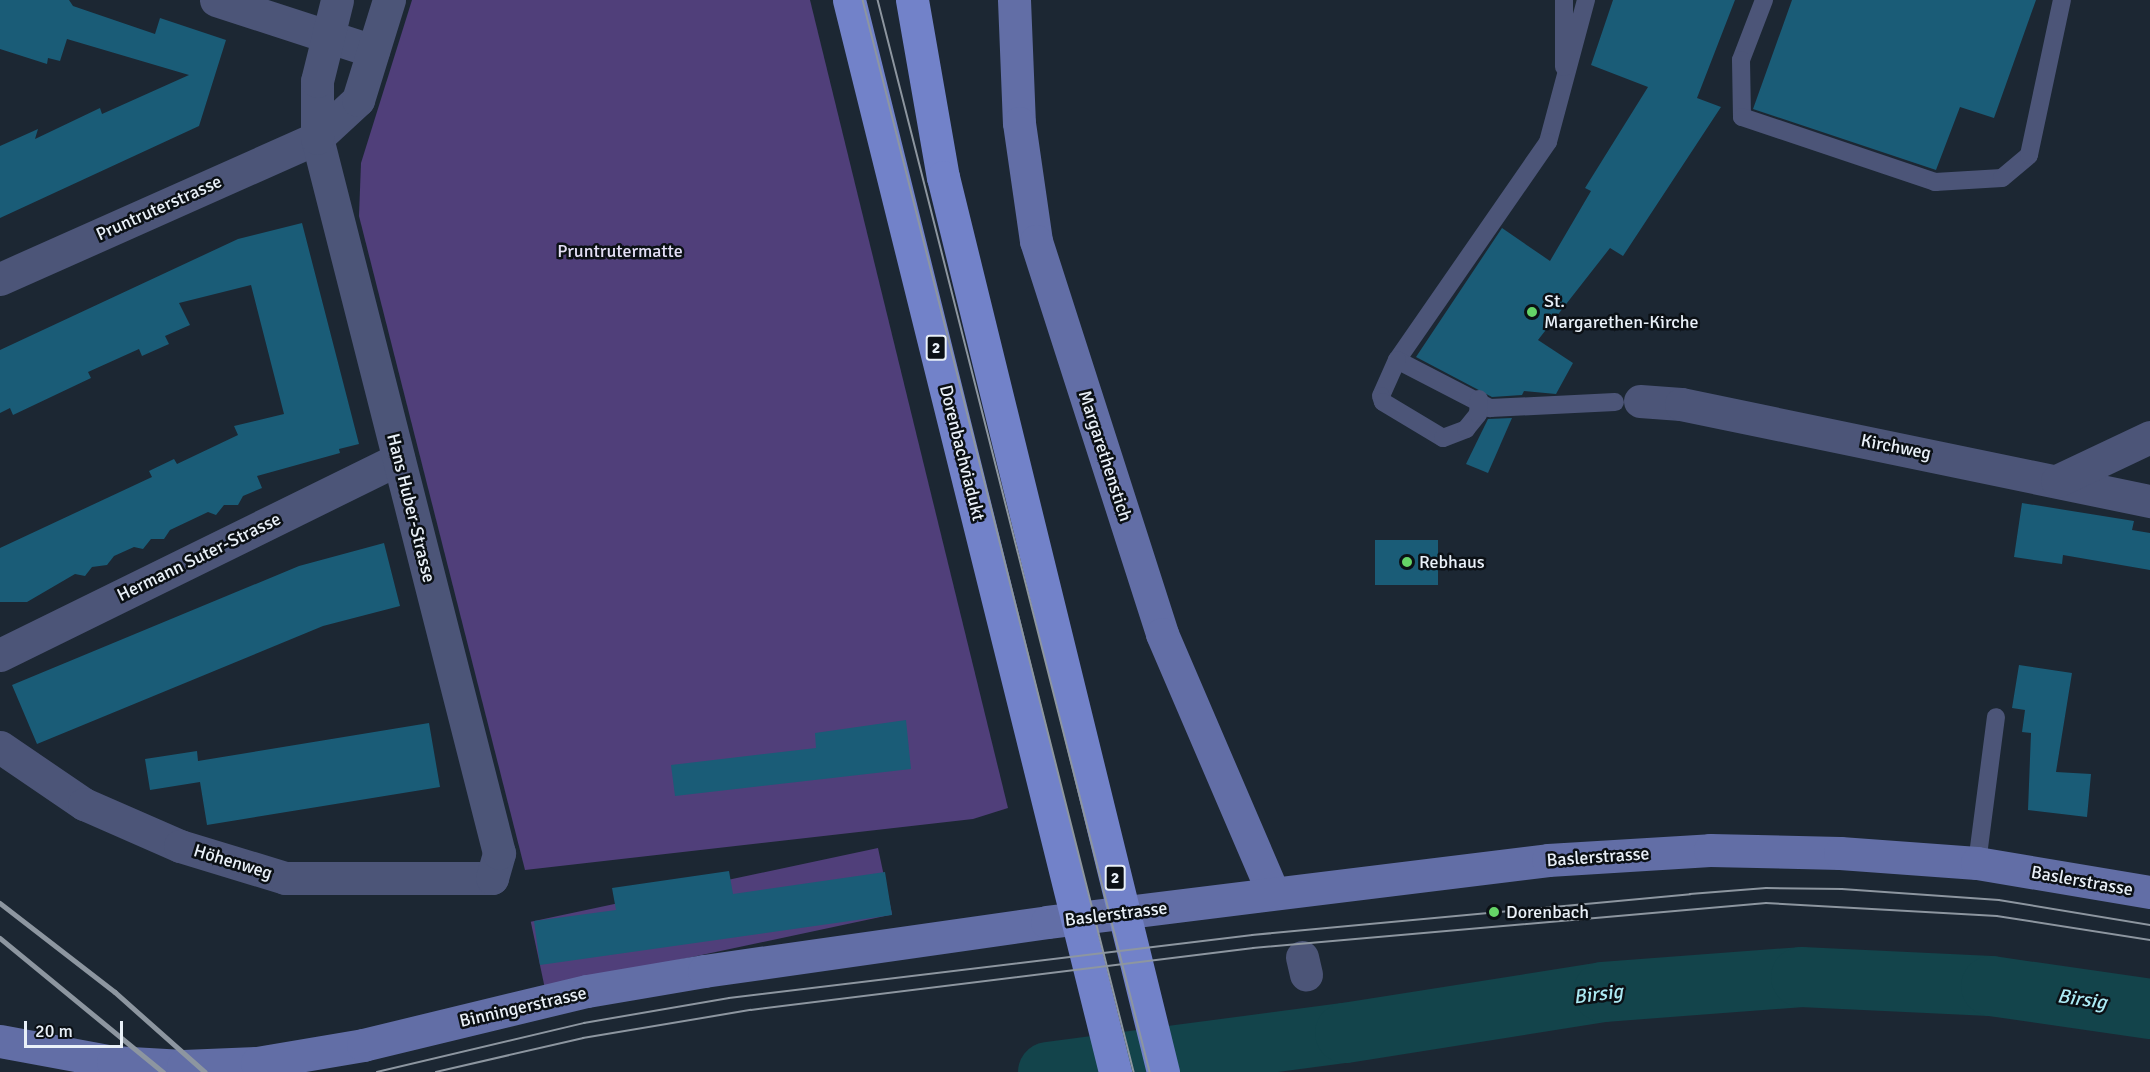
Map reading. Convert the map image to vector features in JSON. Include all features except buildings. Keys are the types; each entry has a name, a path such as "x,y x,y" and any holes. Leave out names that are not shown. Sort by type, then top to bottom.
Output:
{"main road":[{"name":"Dorenbachviadukt","path":"849,0 1115,1072"},
{"name":"2","path":"912,0 943,177 1066,685 1163,1072"},
{"name":"Margarethenstich","path":"1014,0 1019,123 1036,241 1162,634 1274,893"},
{"name":"Baslerstrasse","path":"1047,922 1548,860 1710,850 1840,853 1977,863 2150,892"},
{"name":"Binningerstrasse","path":"0,1041 113,1062 183,1066 257,1063 363,1045 643,981 1047,922"}],"street":[{"path":"216,0 373,51"},
{"path":"317,138 317,81 326,36 337,0"},
{"name":"Pruntruterstrasse","path":"0,279 317,138 358,100 389,0"},
{"name":"Hans Huber-Strasse","path":"317,138 499,853 492,878"},
{"name":"Kirchweg","path":"1628,402 1681,404 2150,501"},
{"path":"2057,481 2150,437"},
{"name":"Hermann Suter-Strasse","path":"0,655 398,459"},
{"name":"Höhenweg","path":"0,747 84,804 180,846 285,878 492,878"}],"lane":[{"path":"1563,90 1564,0"},
{"path":"1479,399 1478,414 1466,429 1443,438 1383,402 1381,396 1397,360 1548,142 1586,0"},
{"path":"1764,0 1741,60 1742,117 1935,182 2002,178 2029,155 2062,0"},
{"path":"1397,360 1479,399 1490,408 1628,402"},
{"path":"1977,863 1996,717"}],"green space":[{"name":"Pruntrutermatte","path":"412,0 810,0 1008,808 973,819 525,870 359,216 361,163"},
{"path":"878,848 892,915 545,988 531,922"}],"waterway":[{"name":"Birsig","path":"1048,1072 1345,1033 1603,992 1801,977 1991,986 2150,1009"},
{"name":"Dorenbach","path":"1209,1051 1215,1072"}],"tram line":[{"path":"863,0 1134,1072"},
{"path":"878,0 1150,1072"},
{"path":"377,1072 584,1023 729,998 1252,935 1690,894 1766,888 1842,889 1999,900 2150,925"},
{"path":"436,1072 583,1038 751,1010 1253,948 1766,903 1997,916 2150,940"}],"railway":[{"path":"0,903 115,992 205,1072"},
{"path":"0,938 163,1072"}],"place":[{"name":"St. Margarethen-Kirche","path":"1532,312"},
{"name":"Rebhaus","path":"1407,562"},
{"name":"Dorenbach","path":"1494,912"}]}
